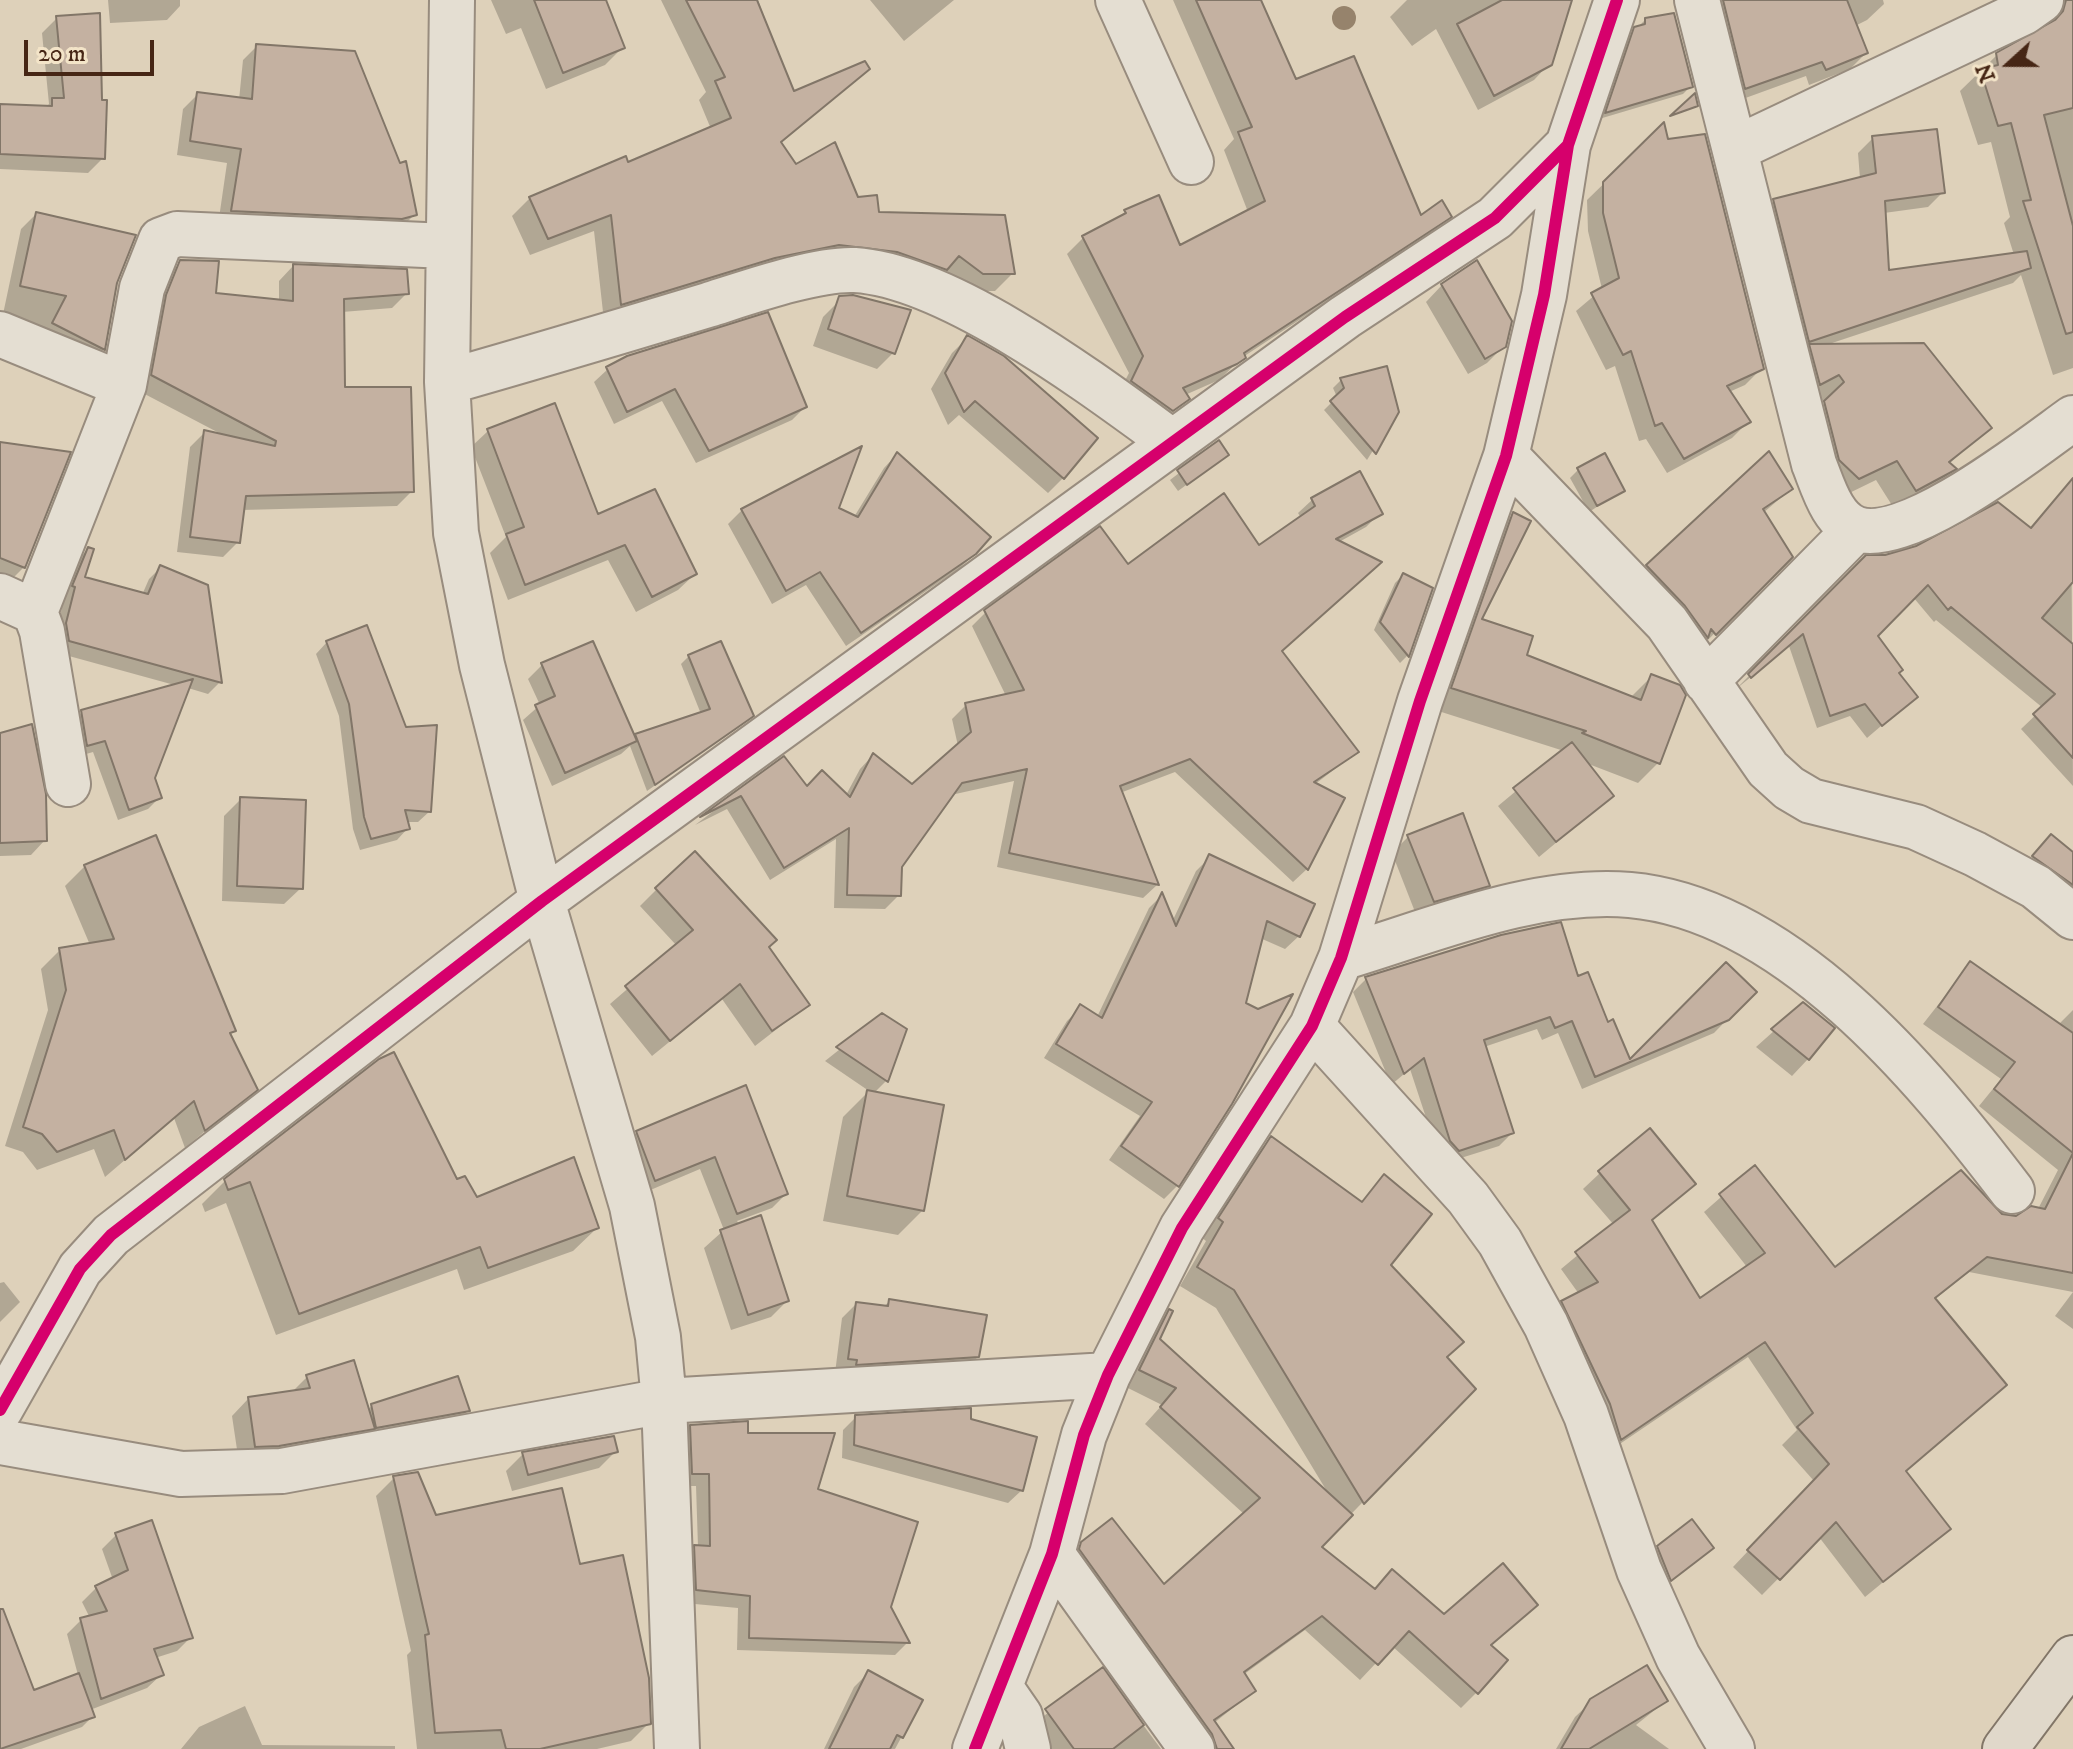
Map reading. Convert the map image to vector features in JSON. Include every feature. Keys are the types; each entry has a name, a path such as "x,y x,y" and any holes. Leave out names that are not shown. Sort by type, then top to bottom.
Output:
{"main road":[{"path":"2005,1749 2073,1658"}],"street":[{"path":"452,0 447,382 456,533 482,665 542,901 632,1206 658,1337 664,1401 677,1749"},
{"path":"1118,0 1191,162"},
{"path":"975,1749 1052,1554 1084,1435 1108,1375 1182,1228 1312,1026 1341,958 1420,701 1506,456 1544,295 1568,145 1617,0"},
{"path":"1697,0 1814,464 1832,508 1856,529 1884,530 1911,523 1985,481 2073,418"},
{"path":"1735,149 1998,25 2041,0"},
{"path":"0,1410 80,1269 111,1235 542,901 1171,441 1345,317 1495,218 1568,145"},
{"path":"68,784 42,631 18,604 124,385 142,288 161,240 177,234 447,246"},
{"path":"447,382 785,282 854,270 912,281 991,321 1089,381 1171,441"},
{"path":"0,334 124,385"},
{"path":"1506,456 1667,623 1768,769 1789,788 1811,801 1916,827 1940,837 2026,881 2073,917"},
{"path":"1706,681 1856,529"},
{"path":"1341,958 1503,909 1557,899 1627,895 1677,903 1726,921 1776,950 1880,1035 2012,1191"},
{"path":"1312,1026 1468,1198 1500,1242 1546,1325 1586,1415 1639,1570 1672,1642 1732,1749"},
{"path":"0,1442 181,1474 235,1474 282,1471 664,1401 1108,1375"},
{"path":"1052,1554 1192,1749"},
{"path":"1000,1687 1020,1716 1028,1749"}],"building":[{"path":"534,0 606,0 625,48 563,73"},
{"path":"686,0 757,0 794,91 865,61 870,69 781,142 796,164 835,142 858,197 877,195 879,212 1005,215 1015,274 983,274 959,256 947,270 897,252 839,245 775,258 621,305 611,215 548,239 529,197 626,156 628,162 731,118 715,81 725,77"},
{"path":"1196,0 1261,0 1296,79 1354,56 1421,215 1442,200 1452,217 1244,353 1246,358 1237,364 1183,388 1190,399 1173,411 1131,381 1143,356 1082,236 1126,213 1124,210 1159,195 1180,245 1265,201 1238,132 1252,127"},
{"path":"1502,0 1572,0 1552,65 1494,96 1457,24"},
{"path":"1723,0 1847,0 1868,53 1826,70 1822,62 1745,89"},
{"path":"2066,0 2073,0 2073,108 2044,115 2073,226 2073,332 2066,334 2023,201 2031,200 2011,123 1998,126 1980,69 1998,65 1996,53 2055,20 2063,11"},
{"path":"100,13 102,100 107,100 105,159 0,154 0,104 52,106 52,98 64,98 56,16"},
{"path":"1674,13 1693,87 1605,113 1634,27 1645,24 1645,18"},
{"path":"256,44 355,51 400,163 406,161 417,215 402,219 231,211 241,149 190,141 197,92 252,99"},
{"path":"1695,93 1698,106 1670,116"},
{"path":"1664,122 1668,139 1705,134 1764,369 1727,386 1751,422 1684,459 1662,423 1655,426 1631,351 1623,355 1591,293 1619,278 1603,213 1603,182"},
{"path":"1937,129 1945,193 1885,201 1889,270 2027,251 2031,268 1809,342 1773,199 1876,173 1872,136"},
{"path":"36,212 136,235 117,283 105,350 52,323 66,296 20,286"},
{"path":"180,260 219,261 216,293 293,301 293,264 407,269 409,294 344,299 345,387 411,387 414,492 246,496 240,543 190,537 204,430 275,446 276,441 151,375 166,295"},
{"path":"1477,260 1512,321 1506,347 1485,359 1441,284"},
{"path":"853,295 911,310 895,354 828,329 839,296"},
{"path":"768,312 807,407 709,451 675,389 627,412 606,367 627,356"},
{"path":"967,335 1004,356 1098,438 1064,479 975,401 964,412 945,373"},
{"path":"1924,343 1992,428 1949,462 1957,469 1916,491 1897,461 1859,479 1839,460 1824,401 1844,382 1839,375 1820,385 1809,344"},
{"path":"1387,366 1399,412 1376,454 1330,401 1344,388 1340,378"},
{"path":"555,403 598,514 655,489 697,574 652,597 625,545 525,585 506,534 524,527 487,429"},
{"path":"1219,440 1229,455 1187,485 1177,470"},
{"path":"0,442 71,452 25,568 0,558"},
{"path":"862,446 839,508 858,517 897,452 991,537 976,554 861,633 820,572 786,591 741,509"},
{"path":"1769,451 1793,489 1763,509 1793,557 1716,635 1711,629 1708,638 1685,606 1646,565"},
{"path":"1605,453 1625,491 1597,506 1577,468"},
{"path":"1360,471 1383,514 1336,539 1382,562 1282,651 1359,752 1314,782 1345,798 1308,870 1190,759 1120,786 1159,885 1009,853 1027,769 962,783 902,867 901,896 847,895 849,828 784,868 741,796 700,817 784,756 807,786 822,770 850,797 873,753 912,784 971,732 965,703 1024,690 984,610 1100,526 1128,564 1224,493 1259,545 1315,506 1311,498"},
{"path":"2073,478 2073,582 2042,618 2073,644 2073,758 2033,714 2055,694 1951,607 1948,610 1928,585 1878,636 1903,670 1899,673 1918,697 1882,726 1865,704 1830,716 1803,634 1751,678 1748,674 1866,555 1885,555 1916,546 1998,502 2031,528"},
{"path":"1513,512 1531,521 1482,619 1533,636 1527,655 1641,700 1651,674 1680,685 1686,695 1660,764 1582,733 1586,731 1451,688"},
{"path":"88,547 94,549 85,577 148,594 160,565 208,585 222,683 69,641 66,623 75,587 72,586"},
{"path":"1403,573 1433,588 1409,657 1380,622"},
{"path":"367,625 406,727 437,725 431,812 405,810 410,829 371,839 364,817 349,704 326,641"},
{"path":"593,641 637,741 565,773 535,705 555,696 541,663"},
{"path":"721,641 754,716 655,785 635,734 710,709 688,655"},
{"path":"193,679 155,778 162,798 129,810 105,741 87,746 81,710"},
{"path":"32,724 46,794 47,841 0,843 0,733"},
{"path":"1572,742 1614,796 1556,842 1513,788"},
{"path":"240,797 306,800 303,889 237,886"},
{"path":"1463,813 1490,886 1434,902 1407,835"},
{"path":"2051,834 2073,852 2073,885 2032,856"},
{"path":"156,835 236,1031 230,1033 258,1090 205,1131 194,1101 125,1160 114,1130 57,1152 42,1134 23,1127 66,990 59,948 114,939 84,865"},
{"path":"695,851 777,940 769,947 810,1005 772,1031 740,984 670,1041 625,986 693,930 655,888"},
{"path":"1209,854 1315,904 1300,937 1267,921 1246,1003 1258,1009 1293,994 1232,1104 1179,1187 1121,1146 1152,1102 1056,1044 1080,1004 1102,1018 1162,892 1176,926"},
{"path":"1561,922 1578,976 1588,972 1608,1022 1613,1019 1630,1059 1726,962 1757,992 1729,1020 1595,1077 1572,1021 1555,1028 1550,1017 1484,1040 1514,1133 1459,1151 1450,1141 1424,1058 1404,1074 1365,977 1501,935"},
{"path":"1970,961 2073,1033 2073,1153 1994,1089 2015,1062 1938,1007"},
{"path":"1803,1002 1835,1028 1809,1060 1771,1029"},
{"path":"882,1013 907,1029 888,1082 836,1047"},
{"path":"394,1052 457,1179 465,1176 477,1197 574,1157 599,1228 488,1268 480,1247 299,1314 250,1182 228,1190 224,1179 379,1059"},
{"path":"746,1085 788,1194 737,1214 715,1157 655,1181 636,1131"},
{"path":"867,1090 944,1105 924,1211 847,1196"},
{"path":"1650,1128 1696,1184 1652,1220 1700,1298 1765,1253 1719,1194 1755,1165 1835,1267 1961,1170 2002,1214 2016,1216 2031,1206 2045,1209 2073,1153 2073,1273 1987,1257 1935,1298 2007,1385 1906,1471 1951,1529 1883,1582 1836,1522 1780,1580 1747,1550 1829,1464 1797,1427 1813,1413 1765,1342 1621,1440 1610,1404 1561,1301 1598,1282 1575,1252 1630,1210 1598,1171"},
{"path":"1271,1136 1362,1202 1384,1174 1432,1214 1391,1265 1464,1342 1447,1357 1476,1389 1364,1504 1234,1290 1197,1267 1223,1222 1218,1218"},
{"path":"761,1215 789,1301 748,1315 720,1230"},
{"path":"889,1299 987,1315 979,1357 856,1365 857,1360 848,1359 856,1302 888,1306"},
{"path":"1169,1309 1173,1311 1160,1339 1353,1515 1322,1547 1375,1589 1392,1569 1444,1614 1503,1563 1538,1605 1491,1645 1508,1660 1478,1694 1409,1631 1378,1665 1322,1616 1244,1672 1256,1691 1214,1720 1234,1749 1217,1749 1212,1734 1079,1549 1081,1542 1112,1518 1164,1584 1260,1498 1160,1407 1176,1388 1139,1370"},
{"path":"354,1360 375,1429 279,1446 255,1447 248,1397 310,1388 306,1375"},
{"path":"458,1376 470,1411 376,1428 371,1404"},
{"path":"971,1408 971,1419 1037,1437 1023,1491 854,1445 855,1415"},
{"path":"748,1421 748,1433 835,1433 818,1489 918,1522 891,1607 910,1643 749,1638 750,1596 696,1590 694,1545 710,1546 709,1474 692,1474 690,1425"},
{"path":"614,1436 618,1452 528,1475 522,1452"},
{"path":"418,1472 436,1515 562,1488 580,1564 623,1555 649,1678 651,1724 540,1749 506,1749 501,1730 435,1733 425,1635 429,1634 393,1476"},
{"path":"1692,1519 1714,1548 1671,1581 1657,1546"},
{"path":"152,1520 193,1638 154,1649 164,1675 101,1699 80,1618 107,1611 95,1586 128,1570 115,1533"},
{"path":"0,1609 3,1609 34,1690 79,1673 95,1717 0,1749"},
{"path":"1647,1665 1668,1701 1589,1749 1561,1749 1590,1699"},
{"path":"1103,1667 1144,1725 1113,1749 1074,1749 1045,1709"},
{"path":"868,1670 923,1700 903,1738 897,1735 890,1749 829,1749"}],"cycle path":[{"path":"975,1749 1052,1554 1084,1435 1108,1375 1182,1228 1312,1026 1341,958 1420,701 1506,456 1544,295 1568,145 1617,0"},
{"path":"0,1410 80,1269 111,1235 542,901 1345,317 1495,218 1568,145"}]}
